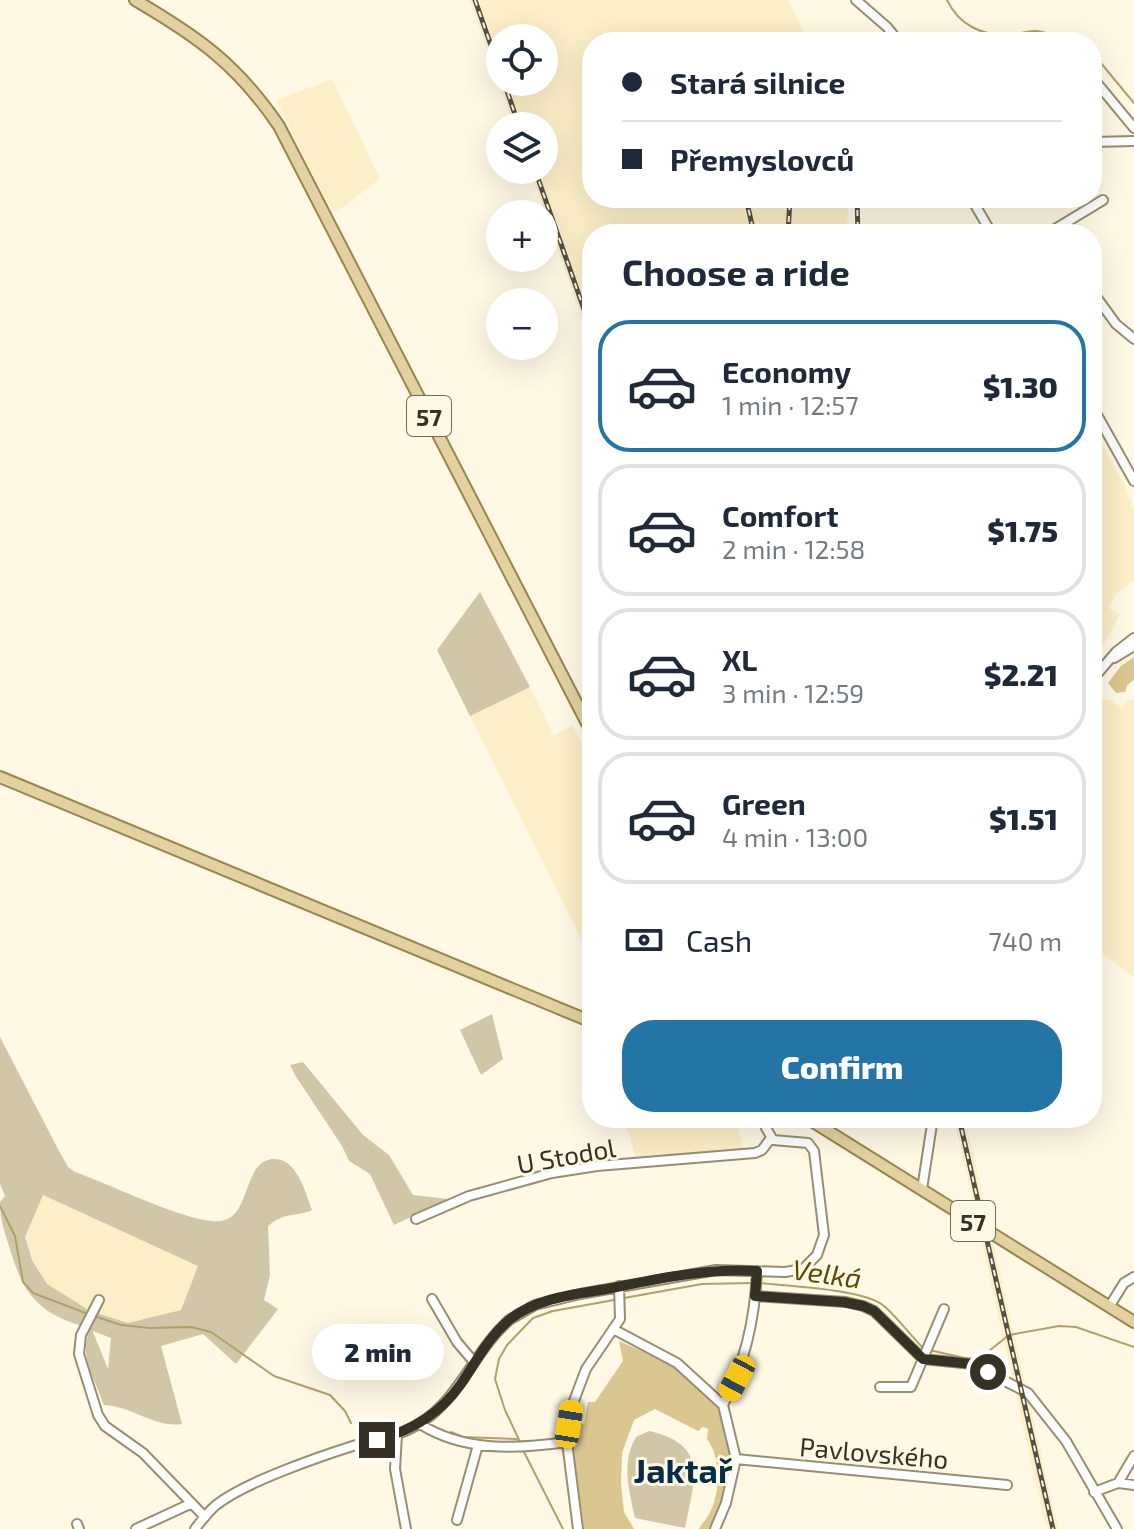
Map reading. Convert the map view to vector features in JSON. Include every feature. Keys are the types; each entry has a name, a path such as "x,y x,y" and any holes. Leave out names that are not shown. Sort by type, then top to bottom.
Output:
{"main road":[{"name":"57","path":"135,0 213,50 249,85 279,126 582,714"},
{"path":"0,777 582,1018"},
{"name":"57","path":"823,1128 1134,1322"}],"street":[{"path":"856,0 891,32"},
{"path":"1102,89 1134,128"},
{"path":"1102,142 1134,141"},
{"path":"1063,224 1090,208"},
{"path":"1102,305 1116,324 1134,339"},
{"path":"1102,424 1134,481"},
{"path":"1113,658 1134,638"},
{"path":"1102,670 1113,658 1134,646"},
{"path":"195,1529 224,1499 252,1485 356,1445 397,1435 420,1424 448,1399 499,1330 523,1310 550,1300 620,1290 716,1270 757,1274 803,1269 817,1255 824,1235 814,1148 808,1143 779,1142 771,1138 766,1128"},
{"path":"922,1189 931,1128"},
{"name":"U Stodol","path":"416,1219 469,1196 552,1173 597,1166 755,1153 762,1150 771,1138"},
{"path":"723,1405 737,1378 756,1293 757,1274"},
{"path":"1109,1307 1124,1283 1134,1277"},
{"path":"578,1529 567,1442 572,1406 586,1369 620,1319 620,1290"},
{"path":"756,1293 863,1306 874,1311 925,1354 972,1364 1028,1393 1066,1441 1117,1529"},
{"path":"432,1299 457,1342 474,1362"},
{"path":"99,1300 81,1335 79,1354 98,1415 105,1426 143,1453 205,1517"},
{"path":"880,1387 911,1387 944,1309"},
{"path":"613,1329 677,1363 723,1405 736,1459 726,1503 715,1529"},
{"path":"420,1424 438,1435 478,1445 529,1447 567,1442"},
{"path":"397,1435 395,1469 406,1529"},
{"path":"457,1520 478,1445"},
{"path":"1118,1483 1134,1456"},
{"name":"Pavlovského","path":"736,1459 1007,1485"},
{"path":"1094,1492 1118,1483 1134,1485"},
{"path":"136,1529 190,1504"}],"shaded area":[{"path":"470,0 790,0 806,32 582,32 582,208 848,208 847,224 582,224 582,318 558,250 558,200 541,200 535,184 558,184 558,112 509,112 504,96 558,96 558,24 486,24 486,46"},
{"path":"331,80 380,179 336,212 324,197 276,100"},
{"path":"1102,443 1134,510 1134,580 1117,593 1108,607 1120,615 1102,647"},
{"path":"480,592 530,687 470,716 437,650"},
{"path":"1134,657 1134,680 1127,685 1125,692 1116,693 1108,683 1121,666"},
{"path":"530,687 554,736 572,725 582,744 582,941 470,716"},
{"path":"1102,699 1112,701 1121,708 1128,700 1134,700 1134,977 1102,953"},
{"path":"492,1014 503,1059 481,1075 460,1030"},
{"path":"0,1037 59,1151 68,1167 75,1172 190,1217 221,1221 238,1210 251,1178 264,1162 282,1160 295,1170 312,1210 280,1218 268,1226 270,1275 264,1300 278,1309 236,1364 203,1334 161,1346 182,1424 172,1424 104,1405 89,1367 87,1338 97,1313 128,1323 181,1310 198,1266 43,1195 25,1237 32,1260 47,1284 87,1309 82,1326 66,1320 42,1306 19,1275 3,1224 0,1202 5,1196 0,1184","holes":["93,1331 111,1338 108,1369"]},
{"path":"303,1062 363,1135 389,1155 413,1195 448,1199 394,1225 370,1174 349,1161 290,1065"},
{"path":"627,1128 738,1128 744,1151 687,1157 635,1156"},
{"path":"956,1128 967,1128 1058,1529 1048,1529"},
{"path":"43,1195 198,1266 181,1310 128,1323 87,1309 47,1284 32,1260 25,1237"},
{"path":"619,1341 673,1365 720,1407 734,1458 724,1502 711,1529 699,1529 715,1500 718,1479 715,1457 707,1439 708,1429 703,1427 698,1431 655,1409 634,1420 622,1453 624,1512 634,1529 584,1529 572,1441 573,1421 584,1424 588,1402 595,1402 623,1361"},
{"path":"649,1431 682,1445 690,1455 694,1480 685,1528 635,1518 628,1477 629,1457 636,1437"}],"waterway":[{"path":"947,0 965,23 986,32"},
{"path":"1028,32 1040,32"},
{"path":"1102,64 1134,103"},
{"path":"0,1206 15,1236 23,1282 33,1293 88,1314"},
{"name":"Velká","path":"624,1298 702,1284 753,1283"},
{"name":"Velká","path":"759,1283 843,1292 874,1300 884,1306 923,1348"},
{"name":"Velká","path":"520,1442 495,1379 499,1359 507,1345 533,1318 553,1311 614,1300"},
{"path":"94,1316 121,1325 191,1327 211,1332 274,1376 330,1395 351,1423"},
{"name":"Velká","path":"929,1350 969,1359 984,1355 1009,1335 1059,1326 1076,1327 1134,1347"},
{"path":"451,1432 463,1437 517,1439"},
{"name":"Velká","path":"522,1448 563,1529"}],"railway":[{"path":"475,0 486,31"},
{"path":"509,96 514,112"},
{"path":"540,184 582,304"},
{"path":"748,208 752,224"},
{"path":"789,208 789,224"},
{"path":"857,208 858,224"},
{"path":"961,1128 1053,1529"}],"district":[{"name":"Jaktař","path":"683,1469"}],"route":[{"path":"377,1440 397,1435 434,1413 460,1385 490,1340 523,1310 550,1300 716,1270 757,1271 755,1296 863,1306 874,1311 923,1359 972,1364 988,1372"}]}
